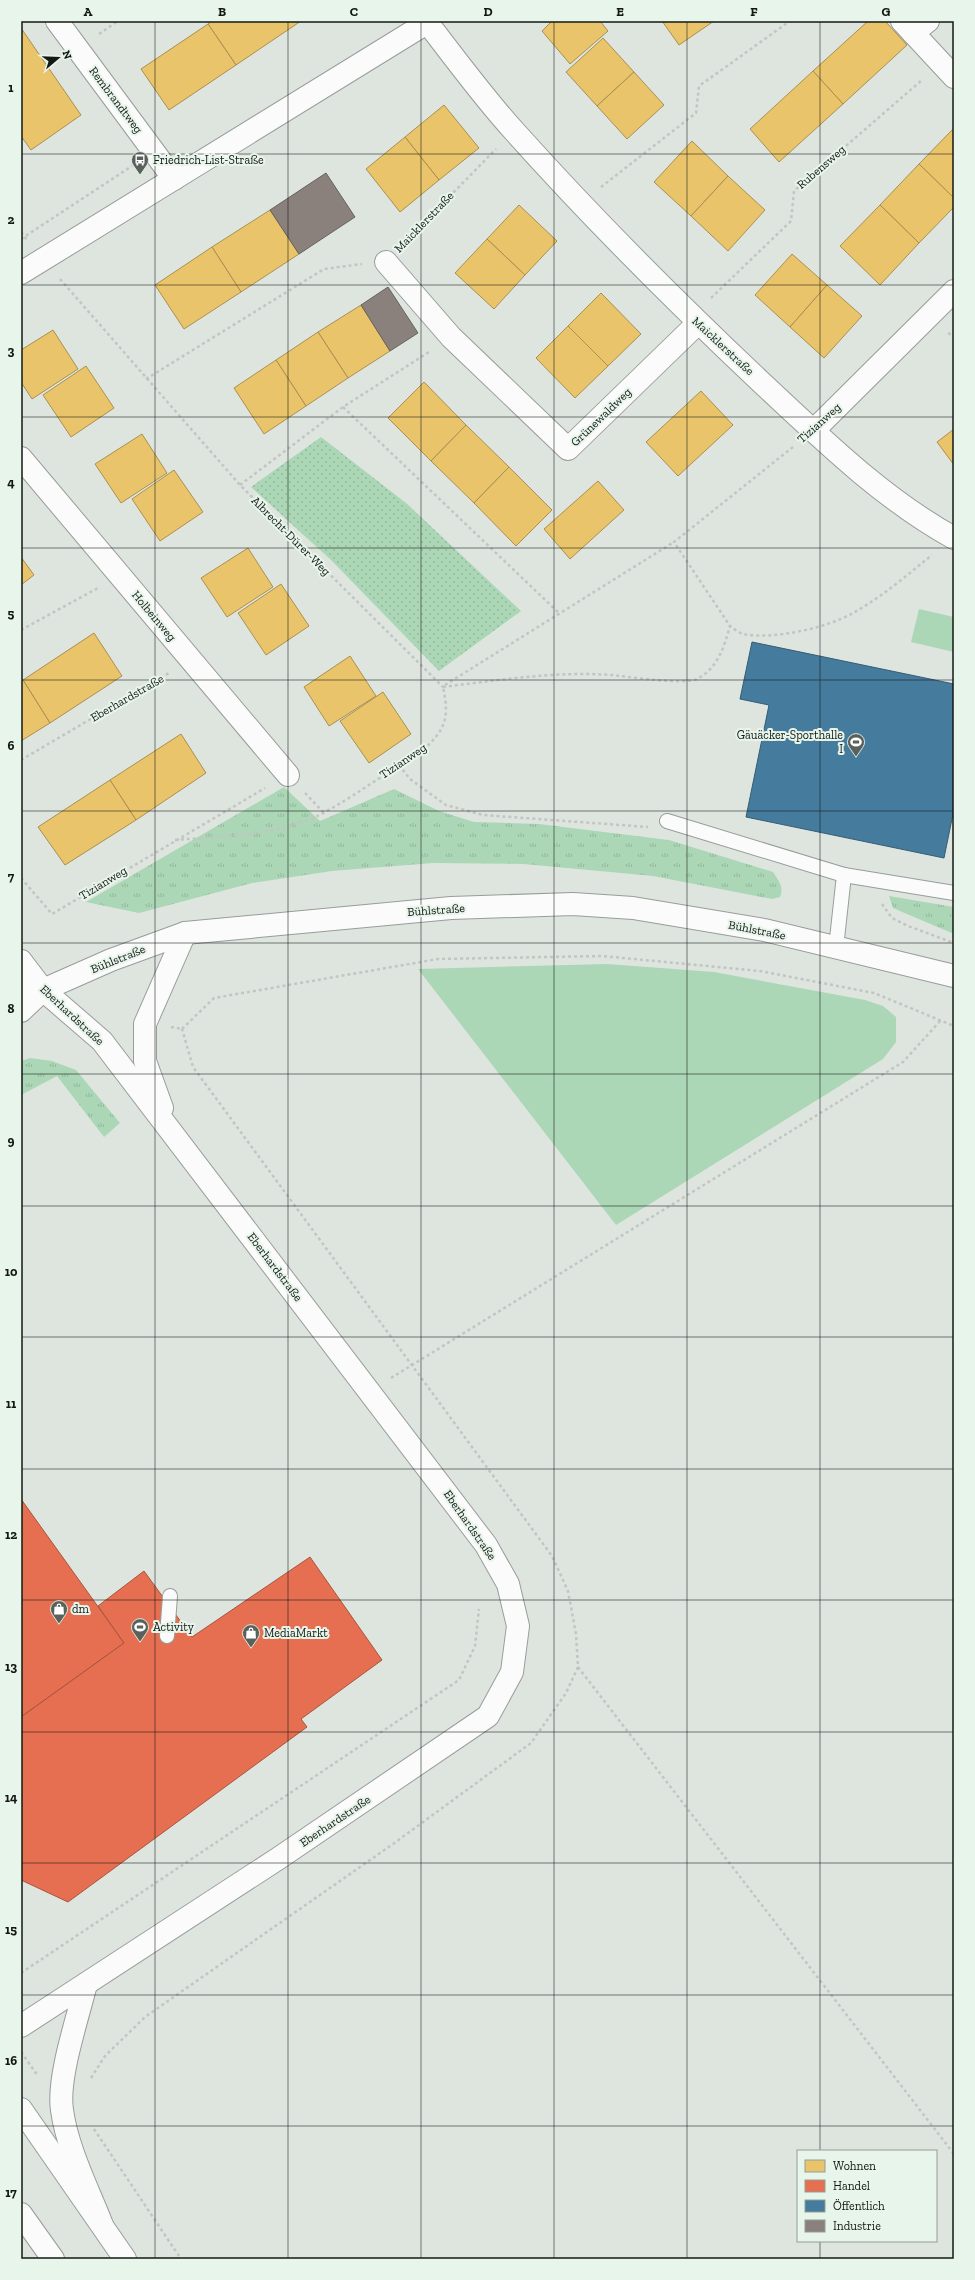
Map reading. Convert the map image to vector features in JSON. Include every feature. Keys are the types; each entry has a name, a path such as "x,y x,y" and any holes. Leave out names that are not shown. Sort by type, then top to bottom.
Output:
{"main road":[{"name":"Rembrandtweg","path":"57,21 174,179"},
{"name":"Maicklerstraße","path":"428,22 514,131 695,320 813,431 911,512 953,538"},
{"path":"21,273 428,22"},
{"path":"914,25 947,70"},
{"name":"Grünewaldweg","path":"386,262 451,337 568,449 695,320"},
{"name":"Tizianweg","path":"813,431 954,292"},
{"name":"Holbeinweg","path":"21,458 288,775"},
{"name":"Bühlstraße","path":"21,992 43,990 111,960 185,932 451,908 573,904 641,909 764,930 954,976"},
{"path":"168,1126 145,1061 145,1024 185,932"},
{"name":"Eberhardstraße","path":"21,961 43,990 102,1041 371,1392 486,1545 508,1584 518,1626 512,1672 488,1716 279,1858 21,2026"},
{"name":"Bühlstraße","path":"21,1011 43,990"},
{"path":"86,1984 61,2087 61,2109 67,2133 102,2225"},
{"path":"21,2109 125,2259"},
{"path":"21,2214 53,2259"}],"lane":[{"path":"667,821 844,875 954,894"},
{"path":"836,948 844,875"},
{"path":"167,1636 170,1596"}],"path":[{"path":"581,202 696,113 699,86 790,21"},
{"name":"Rubensweg","path":"695,320 791,221 794,191 947,70"},
{"name":"Maicklerstraße","path":"386,262 514,131"},
{"path":"21,239 154,151"},
{"name":"Albrecht-Dürer-Weg","path":"43,259 146,380 240,485 443,687"},
{"path":"146,380 324,269 386,262"},
{"path":"240,485 343,407 451,337"},
{"path":"343,407 560,614"},
{"name":"Tizianweg","path":"174,841 257,832 294,824 324,813 421,752 443,729 446,703 443,687 674,542 813,431"},
{"path":"674,542 730,626 742,634 778,635 813,628 852,614 894,586 953,538"},
{"path":"21,630 120,576"},
{"path":"443,687 524,676 600,674 680,681 696,679 713,666 723,650 730,626"},
{"name":"Eberhardstraße","path":"21,760 191,660"},
{"path":"399,765 410,779 446,805 483,815 650,827"},
{"name":"Tizianweg","path":"21,878 52,914 288,775"},
{"path":"842,890 878,898 892,918 908,926 954,943"},
{"path":"88,2084 105,2056 145,2017 393,1844 531,1743 566,1693 578,1667 576,1634 568,1591 552,1556 410,1365 193,1067 182,1029 214,998 438,959 602,956 760,971 874,994 954,1026"},
{"path":"371,1392 410,1365 903,1062 941,1020"},
{"path":"21,1973 459,1680 475,1646 479,1609"},
{"path":"578,1667 954,2154"},
{"path":"92,2122 100,2140 181,2259"}],"green space":[{"path":"321,437 406,503 521,611 439,671 331,560 251,487"},
{"path":"919,609 954,617 954,652 911,642"},
{"path":"284,787 320,821 394,789 439,811 474,822 539,824 669,840 773,872 780,884 781,893 780,897 772,899 653,876 524,864 433,863 332,871 252,883 139,913 86,902"},
{"path":"889,896 954,907 954,934 893,908"},
{"path":"607,964 714,972 865,1000 883,1006 896,1017 896,1042 883,1059 616,1225 418,969"},
{"path":"30,1058 52,1061 76,1070 120,1123 104,1137 57,1076 21,1095 21,1061"}],"building: Wohnen":[{"path":"212,21 301,21 236,65 208,24"},
{"path":"552,21 600,21 608,31 570,64 542,31"},
{"path":"662,21 714,21 679,45"},
{"path":"868,21 885,21 907,45 843,104 813,71"},
{"path":"208,24 236,65 169,110 141,69"},
{"path":"21,28 81,115 31,150 21,136"},
{"path":"603,38 634,72 597,106 566,72"},
{"path":"813,71 843,104 779,162 750,129"},
{"path":"634,72 664,105 627,139 597,106"},
{"path":"444,105 479,148 439,180 405,137"},
{"path":"954,128 954,198 919,164"},
{"path":"405,137 439,180 400,212 366,169"},
{"path":"692,141 728,176 691,216 654,182"},
{"path":"919,164 954,198 954,207 919,243 880,205"},
{"path":"728,176 765,210 728,251 691,216"},
{"path":"519,205 557,241 525,275 487,239"},
{"path":"880,205 919,243 880,285 840,246"},
{"path":"270,210 299,254 241,292 212,247"},
{"path":"487,239 525,275 494,309 455,273"},
{"path":"212,247 241,292 184,329 155,285"},
{"path":"792,254 827,285 790,327 755,295"},
{"path":"827,285 862,316 824,358 790,327"},
{"path":"601,293 641,334 608,366 568,326"},
{"path":"361,305 390,351 348,378 318,332"},
{"path":"568,326 608,366 575,398 536,358"},
{"path":"53,330 78,369 32,399 21,382 21,350"},
{"path":"318,332 348,378 306,406 276,360"},
{"path":"276,360 306,406 264,434 234,388"},
{"path":"86,366 114,408 71,437 43,395"},
{"path":"424,382 466,425 431,461 388,418"},
{"path":"701,391 733,425 678,476 646,442"},
{"path":"466,425 509,467 474,503 431,461"},
{"path":"954,429 954,465 937,442"},
{"path":"142,434 167,473 121,503 95,464"},
{"path":"509,467 552,510 516,546 474,503"},
{"path":"174,470 203,512 160,541 132,499"},
{"path":"598,481 624,510 570,559 544,529"},
{"path":"248,548 273,587 227,617 201,578"},
{"path":"21,557 34,575 21,585"},
{"path":"281,584 309,626 266,655 238,613"},
{"path":"94,633 122,676 50,723 23,680"},
{"path":"350,656 376,696 329,726 304,687"},
{"path":"23,680 50,723 21,741 21,681"},
{"path":"383,692 411,734 369,763 340,721"},
{"path":"181,734 206,773 136,820 110,780"},
{"path":"110,780 136,820 65,865 38,827"}],"building: Handel":[{"path":"21,1499 124,1643 21,1717"},
{"path":"310,1557 382,1660 301,1719 307,1727 68,1902 21,1880 21,1717 124,1643 98,1606 144,1571 192,1637"}],"building: Öffentlich":[{"name":"Gäuäcker-Sporthalle I","path":"752,642 954,684 954,809 944,858 746,817 769,705 740,699"}],"building: Industrie":[{"path":"326,173 355,217 299,254 270,210"},
{"path":"388,287 418,333 390,351 361,305"}],"place":[{"name":"Friedrich-List-Straße","path":"140,175"},
{"name":"Gäuäcker-Sporthalle I","path":"856,757"},
{"name":"dm","path":"59,1624"},
{"name":"Activity","path":"140,1642"},
{"name":"MediaMarkt","path":"251,1648"}]}
